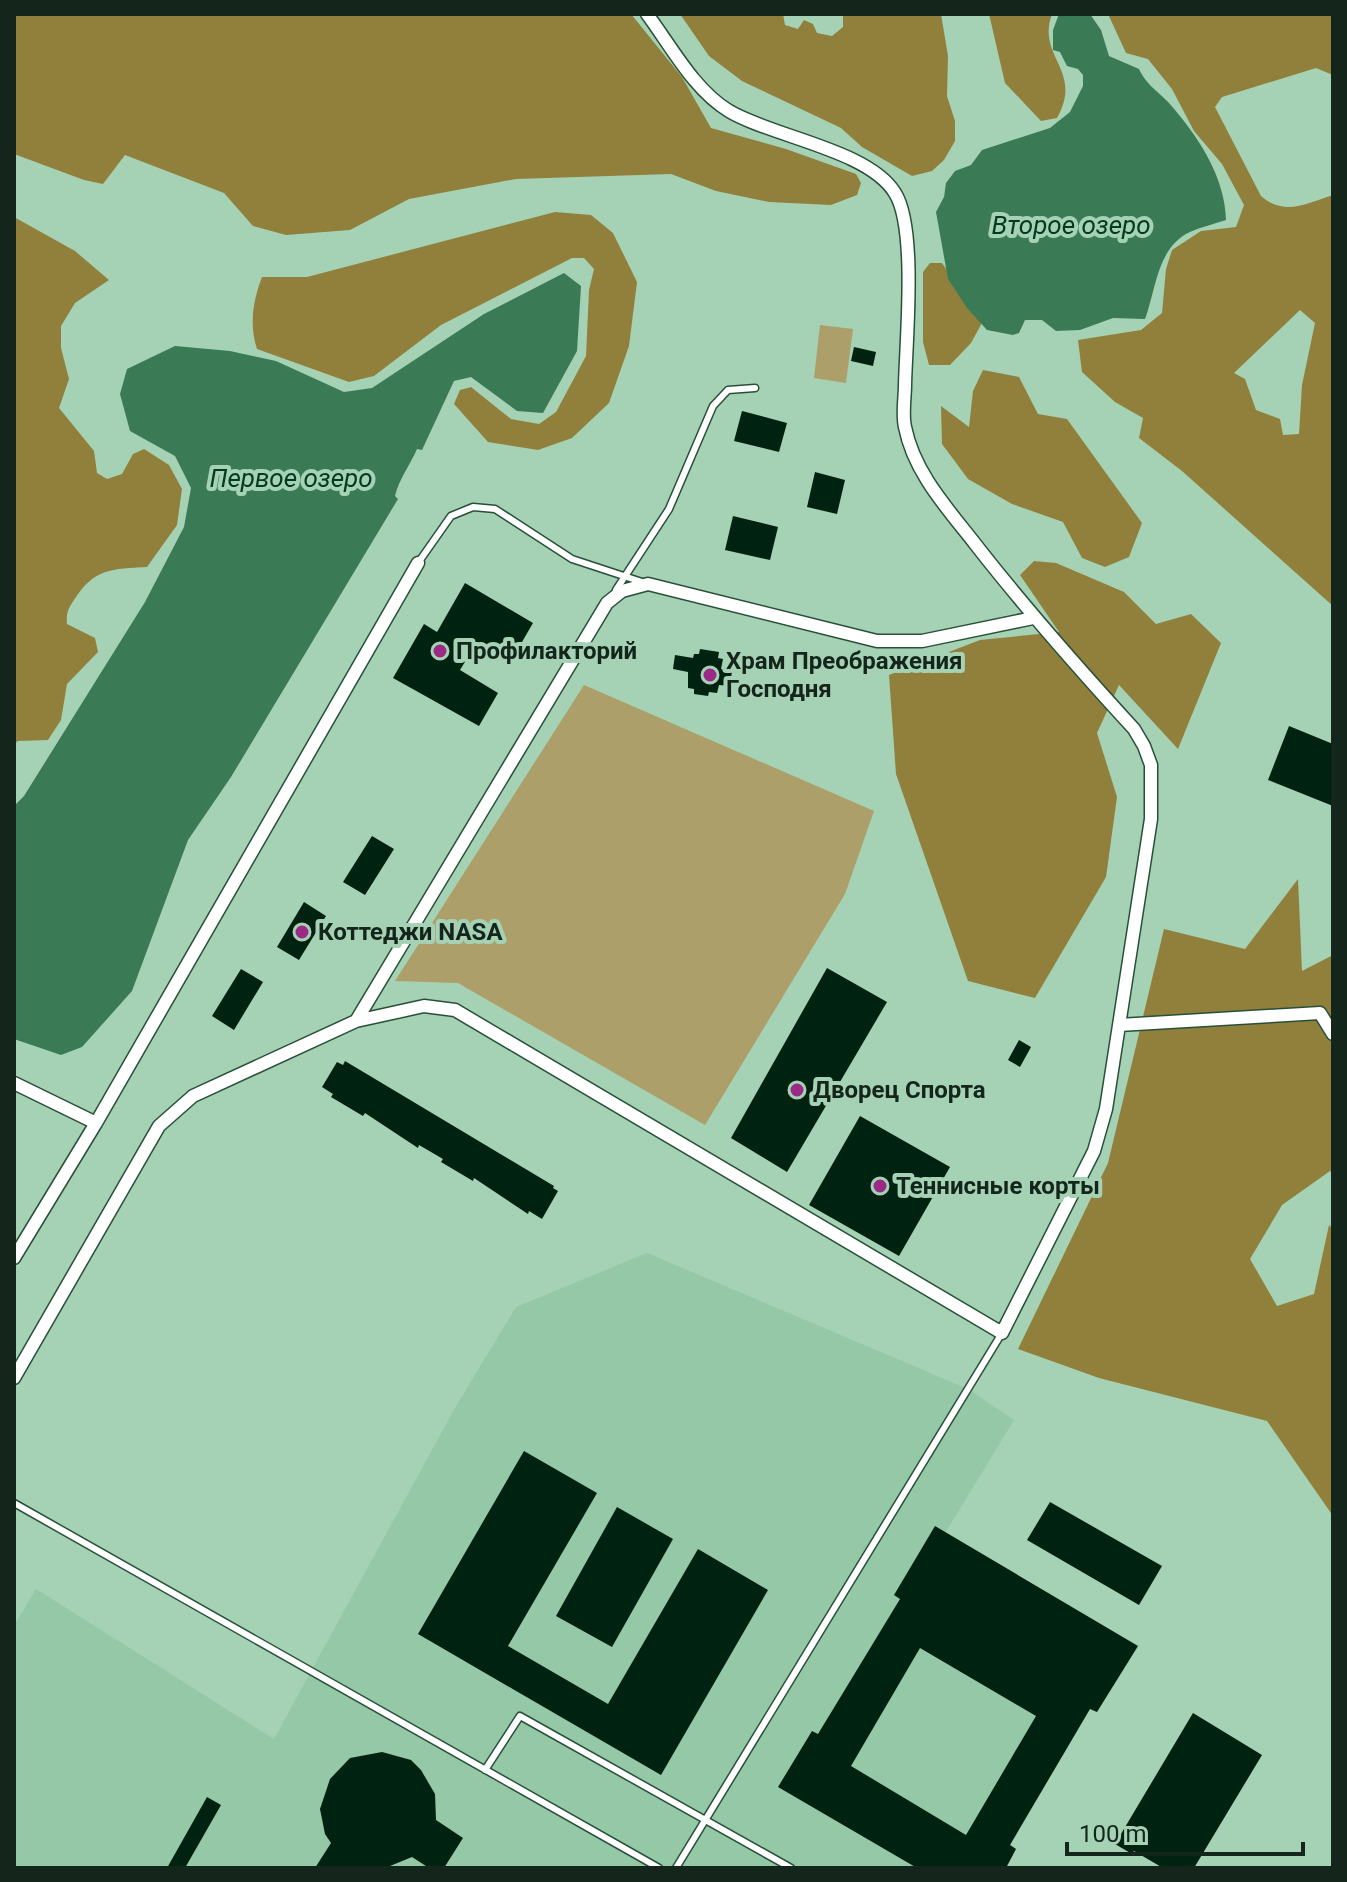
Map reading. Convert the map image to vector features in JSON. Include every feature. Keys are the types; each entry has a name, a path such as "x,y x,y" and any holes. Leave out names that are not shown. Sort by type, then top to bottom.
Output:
{"street":[{"path":"14,1378 159,1126 193,1096 356,1021 424,1006 455,1010 1002,1333 1094,1151 1106,1109 1151,819 1151,765 1144,746 1134,729 1033,618 941,500 915,461 904,425 908,248 905,215 895,193 867,166 728,111 705,93 647,14"},
{"path":"14,1258 96,1123 418,563"},
{"path":"356,1021 607,603 622,591 648,584 877,641 922,641 1033,618"},
{"path":"1119,1025 1320,1013 1333,1034"},
{"path":"14,1083 96,1123"}],"lane":[{"path":"607,603 669,509 713,406 728,390 755,388"},
{"path":"418,563 451,516 473,507 495,509 572,559 648,584"},
{"path":"676,1868 1002,1333"},
{"path":"14,1503 659,1868"},
{"path":"485,1770 520,1716 791,1868"}],"shaded area":[{"path":"14,14 631,14 682,77 711,128 786,149 856,174 861,183 857,195 831,205 769,202 716,191 671,174 516,179 409,199 350,230 286,235 253,226 224,193 125,155 103,184 14,154"},
{"path":"680,14 783,14 785,25 798,29 804,20 813,24 817,33 832,36 843,27 843,14 941,14 948,56 947,96 955,121 955,141 944,160 932,171 912,176 862,147 841,128 742,81 709,56"},
{"path":"989,14 1052,14 1050,42 1065,88 1064,102 1057,118 1041,121 1005,83"},
{"path":"1108,14 1333,14 1333,75 1316,68 1222,97 1215,107 1261,196 1287,207 1333,195 1333,606 1182,471 1139,438 1143,418 1115,402 1082,372 1078,340 1141,330 1162,313 1166,269 1172,250 1201,231 1236,227 1244,205 1222,164 1194,131 1172,89 1148,59 1126,53","holes":["1300,310 1315,323 1302,385 1299,434 1283,435 1280,419 1256,410 1245,379 1234,373"]},
{"path":"555,212 591,215 613,233 637,282 629,346 609,403 572,438 538,450 488,442 454,404 460,390 471,387 511,419 539,424 556,412 586,356 589,290 594,269 584,258 572,258 441,325 374,376 349,382 257,349 253,313 262,277 307,277"},
{"path":"14,217 75,251 109,280 75,303 61,326 61,348 69,379 59,408 94,451 97,473 107,479 122,474 133,454 144,449 169,465 182,489 177,525 147,567 105,572 81,589 68,611 67,624 95,638 98,652 67,684 61,720 48,740 18,741 14,744"},
{"path":"930,263 942,263 983,321 971,343 950,365 929,365 923,342 923,272"},
{"path":"820,325 853,329 846,383 814,378"},
{"path":"983,370 1019,377 1038,414 1067,419 1142,523 1129,557 1105,567 1082,558 1063,522 1012,504 968,479 942,444 941,406 969,427 973,391"},
{"path":"1034,561 1056,563 1124,592 1156,624 1191,614 1221,643 1178,749 1119,685 1097,733 1117,797 1106,877 1035,998 968,981 896,774 889,675 980,640 1059,632 1020,575"},
{"path":"584,685 874,811 845,894 705,1125 458,983 395,981"},
{"path":"1298,879 1302,971 1333,955 1333,1172 1330,1171 1282,1205 1250,1259 1277,1306 1314,1294 1329,1225 1333,1229 1333,1516 1267,1421 1099,1378 1018,1349 1108,1163 1164,929 1245,949"},
{"path":"647,1253 968,1389 1014,1420 945,1533 1138,1646 1097,1712 1090,1709 1010,1844 1016,1849 1006,1868 14,1868 14,1626 36,1589 274,1739 455,1408 516,1307"}],"water":[{"name":"Второе озеро","path":"1059,14 1090,14 1101,30 1109,56 1139,69 1146,81 1175,110 1210,161 1221,190 1226,220 1190,232 1171,248 1159,270 1145,319 1113,318 1080,330 1056,331 1042,320 1025,320 1019,333 1013,335 987,330 967,308 948,279 936,212 944,197 946,183 955,171 971,165 982,150 1050,128 1070,112 1083,86 1083,75 1078,69 1067,66 1060,52 1053,50 1053,30"},
{"name":"Первое озеро","path":"564,273 581,286 577,351 543,413 517,411 471,377 454,381 422,450 417,449 402,478 395,496 398,499 231,777 188,840 132,991 82,1047 61,1055 14,1039 14,806 24,796 145,602 184,527 191,488 175,456 130,431 120,394 127,369 175,346 230,351 276,361 344,392 372,388 484,314"}],"building":[{"path":"854,347 876,352 873,366 851,361"},
{"path":"742,411 787,423 779,452 734,441"},
{"path":"815,472 845,480 837,514 807,507"},
{"path":"733,516 778,527 770,560 725,550"},
{"name":"Профилакторий","path":"465,583 533,623 511,661 477,642 460,670 498,693 479,726 393,678 424,624 437,632"},
{"name":"Храм Преображения Господня","path":"700,649 719,652 718,658 723,659 721,669 732,671 730,686 719,685 717,693 709,692 708,696 694,694 694,689 688,688 688,672 673,669 675,655 693,658"},
{"path":"1289,726 1333,744 1333,806 1268,780"},
{"path":"372,836 394,849 365,895 343,882"},
{"name":"Коттеджи NASA","path":"304,902 326,916 299,960 277,947"},
{"name":"Дворец Спорта","path":"827,968 887,1002 787,1172 731,1138"},
{"path":"241,969 263,982 234,1030 212,1016"},
{"path":"1019,1040 1031,1047 1020,1067 1008,1060"},
{"path":"345,1061 554,1186 558,1191 542,1219 529,1211 528,1214 474,1178 473,1181 441,1162 443,1159 419,1145 418,1148 365,1113 363,1116 331,1097 333,1094 322,1087 337,1062 343,1065"},
{"name":"Теннисные корты","path":"860,1116 950,1167 899,1256 809,1205"},
{"path":"524,1451 597,1493 508,1646 608,1704 698,1549 768,1590 661,1775 418,1634"},
{"path":"1050,1502 1162,1566 1139,1605 1027,1540"},
{"path":"617,1507 673,1539 612,1647 556,1616"},
{"path":"935,1526 1138,1646 1097,1712 1090,1709 1010,1845 1016,1849 1006,1868 917,1868 778,1787 812,1731 818,1734 900,1599 894,1595","holes":["920,1648 1036,1716 966,1835 851,1766"]},
{"path":"1193,1713 1262,1755 1194,1868 1163,1868 1115,1844"},
{"path":"382,1752 411,1760 421,1770 435,1794 436,1820 463,1838 444,1868 429,1868 412,1857 390,1866 315,1868 331,1843 325,1834 320,1809 330,1779 350,1758"},
{"path":"207,1797 221,1805 185,1868 167,1868"}],"place":[{"name":"Профилакторий","path":"440,651"},
{"name":"Храм Преображения Господня","path":"710,675"},
{"name":"Коттеджи NASA","path":"302,932"},
{"name":"Дворец Спорта","path":"797,1090"},
{"name":"Теннисные корты","path":"880,1186"}]}
